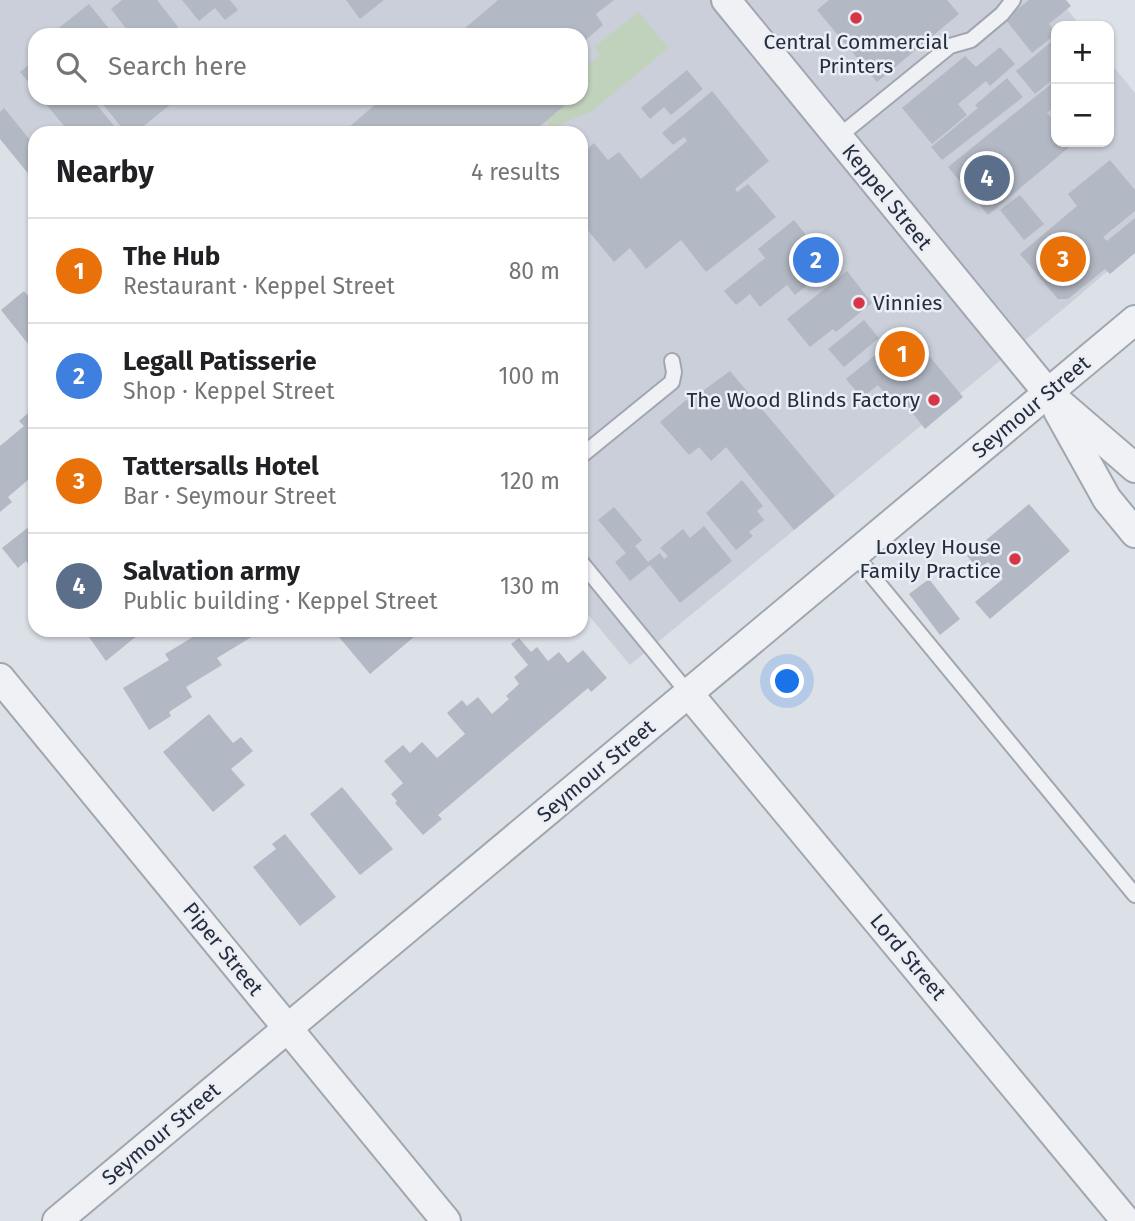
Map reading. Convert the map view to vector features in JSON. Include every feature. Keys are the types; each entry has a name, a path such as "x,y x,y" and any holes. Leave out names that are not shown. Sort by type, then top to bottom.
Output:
{"street":[{"name":"Keppel Street","path":"726,0 1048,393 1135,468"},
{"name":"Seymour Street","path":"57,1221 1135,320"},
{"name":"Keppel Street","path":"1048,393 1107,499 1135,533"},
{"name":"Piper Street","path":"0,678 446,1221"},
{"name":"Lord Street","path":"689,694 1126,1221"}],"lane":[{"path":"838,137 950,46 971,40 1002,14 1013,0"},
{"path":"588,450 672,382 672,361"},
{"path":"855,555 1135,895"},
{"path":"588,571 689,694"}],"shaded area":[{"path":"0,0 1059,0 1077,21 1051,21 1051,147 1114,147 1114,67 1135,93 1135,247 630,665 588,614 588,126 28,126 28,172 0,138"}],"green space":[{"path":"639,12 668,48 592,111 557,126 550,126 546,121 565,105 588,105 588,64 600,55 594,47"}],"building":[{"path":"122,0 157,0 178,27 126,28 111,9"},
{"path":"182,0 230,0 238,10 225,20 215,8 199,21"},
{"path":"346,0 384,0 360,19"},
{"path":"498,0 614,0 596,14 603,25 588,38 588,28 465,28"},
{"path":"829,0 947,0 959,14 877,82 817,10"},
{"path":"1029,0 1066,0 1071,6 1051,21 1051,38 1032,53 1005,19"},
{"path":"89,4 108,28 59,28"},
{"path":"1051,42 1051,81 1035,94 1016,71"},
{"path":"1000,47 1015,64 990,86 986,81 958,104 967,115 932,144 902,108 965,56 976,67"},
{"path":"28,66 28,82 20,72"},
{"path":"687,70 703,89 671,115 664,107 650,119 641,108"},
{"path":"1007,78 1023,97 942,160 931,147 978,108 975,105"},
{"path":"1051,84 1051,109 1047,113 1051,117 1051,147 1069,147 988,215 948,167"},
{"path":"712,91 769,161 735,189 737,192 748,184 776,217 706,272 681,240 646,269 630,248 614,262 588,230 588,149 594,143 608,160 619,152 641,179 687,141 684,137 673,145 662,133"},
{"path":"47,105 97,105 114,126 64,126"},
{"path":"104,105 170,105 144,126 120,126"},
{"path":"375,105 565,105 540,126 350,126"},
{"path":"4,108 28,137 28,173 0,139 0,112"},
{"path":"1110,160 1135,190 1135,211 1103,237 1107,241 1135,218 1135,253 1110,274 1105,269 1068,299 1058,299 1020,254 1077,206 1068,194"},
{"path":"1020,195 1044,224 1024,240 1000,210"},
{"path":"794,220 831,266 795,295 787,285 760,307 750,294 736,305 724,291 765,258 758,249"},
{"path":"847,271 872,303 836,332 833,329 810,347 787,319"},
{"path":"24,291 28,296 28,344 1,310"},
{"path":"864,320 879,338 844,367 828,349"},
{"path":"907,329 963,397 925,429 904,402 897,408 878,385 862,398 846,379"},
{"path":"730,371 835,496 794,530 726,447 711,461 699,447 689,455 660,422 686,400 689,401"},
{"path":"28,413 28,480 8,497 12,502 0,512 0,446 24,426 19,421"},
{"path":"742,480 763,506 757,511 764,520 749,532 753,536 736,550 706,513"},
{"name":"Loxley House Family Practice","path":"1029,504 1070,551 990,619 975,602 1003,579 988,562 979,570 967,556"},
{"path":"614,507 642,540 635,546 648,562 660,553 664,559 668,556 660,548 683,529 690,538 704,526 732,561 680,603 650,565 630,581 615,562 626,553 598,520"},
{"path":"28,528 28,564 26,561 18,568 2,548"},
{"path":"929,579 960,619 940,635 909,594"},
{"path":"89,637 135,637 106,661"},
{"path":"193,637 251,637 217,658 222,665 186,687 192,697 169,712 171,716 149,730 123,688 169,660 165,654"},
{"path":"339,637 414,637 370,674"},
{"path":"519,638 531,652 537,647 548,661 559,652 568,663 583,650 607,678 591,692 588,688 438,815 442,819 423,835 395,803 397,801 391,794 403,783 384,761 403,745 410,753 422,742 437,758 465,734 447,713 462,700 467,706 478,697 492,714 509,699 506,696 519,684 514,677 528,665 511,644"},
{"path":"209,714 233,743 241,737 253,751 231,769 245,785 213,812 163,752"},
{"path":"342,787 393,849 360,875 310,814"},
{"path":"285,834 336,897 300,926 253,867 276,849 272,844"}],"place":[{"name":"Central Commercial Printers","path":"856,18"},
{"name":"Salvation army","path":"987,178"},
{"name":"Tattersalls Hotel","path":"1063,259"},
{"name":"Legall Patisserie","path":"816,260"},
{"name":"Vinnies","path":"859,303"},
{"name":"The Hub","path":"902,354"},
{"name":"The Wood Blinds Factory","path":"934,400"},
{"name":"Loxley House Family Practice","path":"1015,559"}]}
